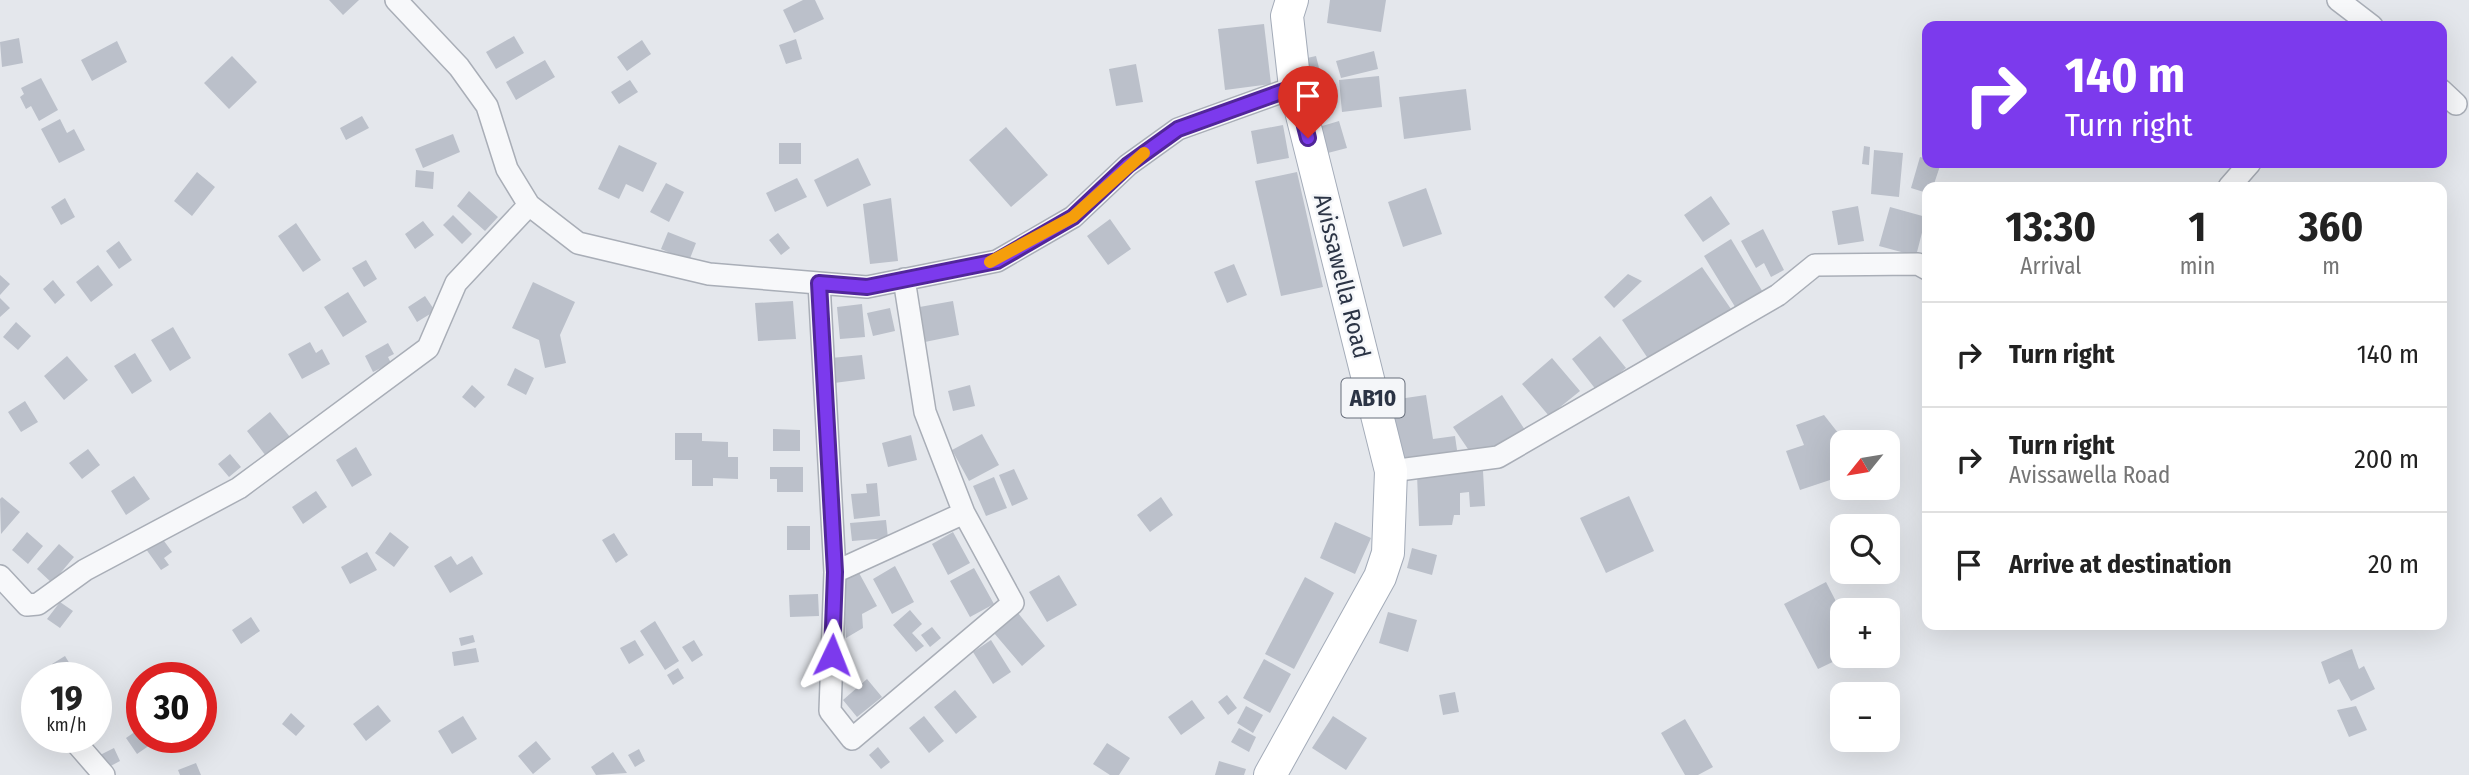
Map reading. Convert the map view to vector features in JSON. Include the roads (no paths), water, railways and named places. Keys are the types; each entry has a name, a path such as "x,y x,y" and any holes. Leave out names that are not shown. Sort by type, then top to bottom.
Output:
{"main road":[{"name":"Avissawella Road","path":"1270,775 1380,577 1388,553 1391,471 1295,87 1287,16 1292,0"}],"street":[{"path":"396,0 459,67 487,106 507,169 529,205 578,243 709,274 867,287 997,261 1073,217 1128,165 1178,129 1295,87"},
{"path":"2338,0 2362,21"},
{"path":"2233,182 2246,168"},
{"path":"0,576 27,605 38,604 85,570 239,488 428,348 456,283 529,205"},
{"path":"1391,471 1498,457 1778,295 1815,265 1918,264 1922,266"},
{"path":"819,283 835,572 830,711 852,739 1013,603 964,513 925,412 904,279"},
{"path":"835,572 964,513"},
{"path":"85,753 104,775"}]}
